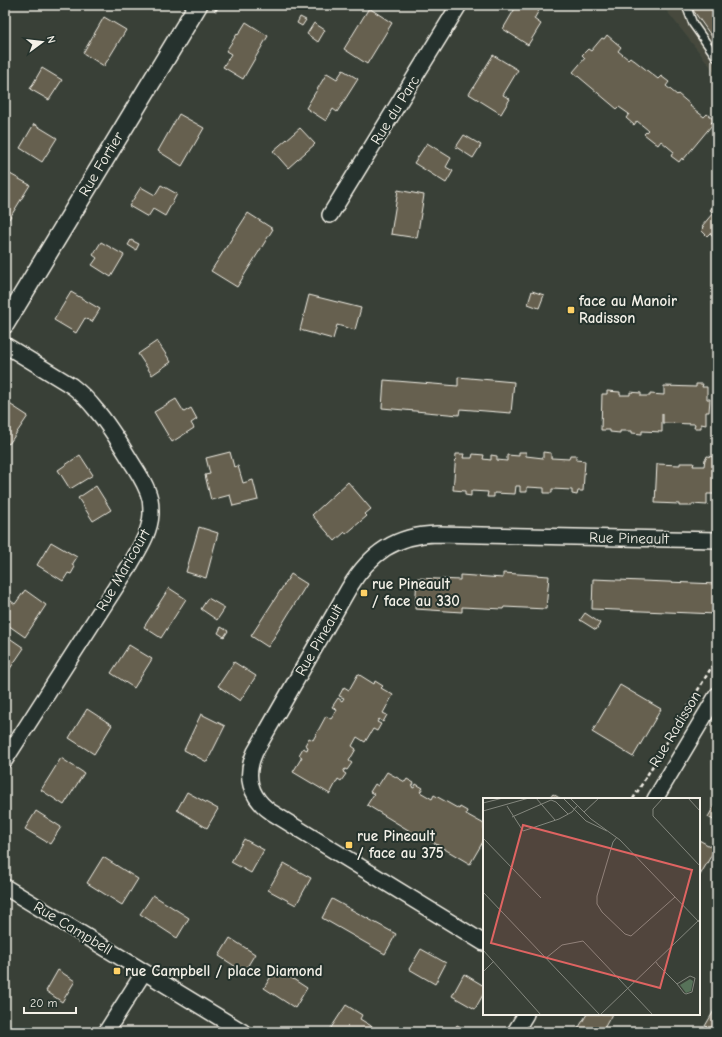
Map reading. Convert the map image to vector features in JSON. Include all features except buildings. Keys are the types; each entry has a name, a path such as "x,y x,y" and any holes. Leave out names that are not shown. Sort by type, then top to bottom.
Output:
{"street":[{"name":"Rue Fortier","path":"5,324 198,5"},
{"name":"Rue du Parc","path":"330,215 459,5"},
{"name":"Rue Maricourt","path":"5,345 72,386 96,409 122,446 142,481 150,499 151,513 147,531 130,565 5,760"},
{"name":"Rue Pineault","path":"483,942 271,812 260,804 253,792 249,779 249,772 255,752 349,588 363,567 377,554 401,541 423,535 437,534 717,540"},
{"name":"Rue Radisson","path":"656,798 717,695"},
{"name":"Rue Campbell","path":"5,887 243,1032"},
{"path":"106,1032 144,972"},
{"path":"515,1032 525,1015"}],"lane":[{"path":"687,5 694,24 717,58"}],"path":[{"name":"Rue Radisson","path":"633,798 717,658"}],"shaded area":[{"path":"662,5 717,5 717,75"}],"place":[{"name":"face au Manoir Radisson","path":"571,310"},
{"name":"rue Pineault / face au 330","path":"364,593"},
{"name":"rue Pineault / face au 375","path":"349,845"},
{"name":"rue Campbell / place Diamond","path":"117,971"}]}
